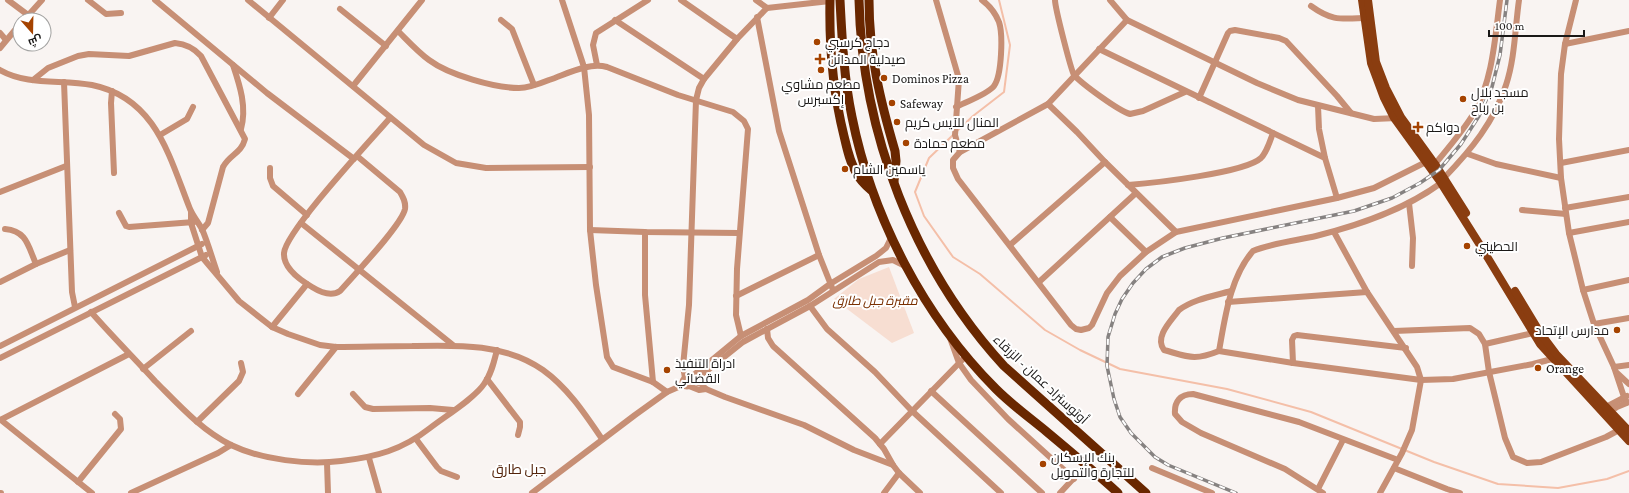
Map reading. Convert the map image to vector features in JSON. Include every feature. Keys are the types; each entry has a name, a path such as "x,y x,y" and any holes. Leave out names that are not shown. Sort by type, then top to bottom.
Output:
{"highway":[{"path":"830,0 830,30 835,96 840,120 853,166 861,180 873,191"},
{"path":"840,0 844,62 848,94 857,140 873,191 905,267 949,335 963,360 1118,493"},
{"name":"أوتوستراد عمان - الزرقاء","path":"859,0 862,59 868,91 884,155 893,183 912,225 939,277 968,323 984,344 1004,366 1146,493"},
{"path":"869,0 870,32 878,90 895,151 896,167 893,183"},
{"path":"868,91 878,90"},
{"path":"835,96 848,94"}],"main road":[{"path":"1362,0 1370,62 1384,98 1426,162 1443,181 1545,340 1629,441"},
{"path":"1368,0 1376,62 1398,118 1435,164 1443,181 1480,245 1533,333 1552,359 1605,411 1629,431"}],"street":[{"path":"8,0 20,12"},
{"path":"31,12 42,0"},
{"path":"88,0 106,14 121,13"},
{"path":"155,0 233,65 355,157 400,192 404,199 405,208 398,224 340,291 335,293 322,292 307,284 289,269 284,258 286,246 301,222 355,157 390,118"},
{"path":"248,0 390,118 434,152 456,163 467,166 498,169 590,167"},
{"path":"269,18 283,0"},
{"path":"353,86 422,0"},
{"path":"562,0 584,68 589,115 590,230 596,285 607,357 613,366 653,382 667,392"},
{"path":"597,65 593,45 598,30 648,0"},
{"path":"681,0 737,39"},
{"path":"756,0 767,8"},
{"path":"688,381 684,366 689,305 696,100 699,88 704,79 737,39 767,8 830,0"},
{"path":"936,0 958,75 955,135 960,152"},
{"path":"956,107 987,92 996,81 1001,56 1000,24 994,11 982,0"},
{"path":"1055,0 1074,74 1117,108 1130,114 1143,111 1185,92"},
{"path":"1110,0 1127,20 1298,100 1374,119 1398,118"},
{"path":"1435,164 1463,130 1475,111 1483,91 1492,55 1500,0"},
{"path":"1219,351 1228,302 1248,258 1253,251 1334,232 1409,204 1443,181 1468,154 1491,117 1506,84 1511,61 1519,0"},
{"path":"1576,0 1565,44 1561,74 1559,120 1561,178 1570,233 1583,290 1594,324 1627,396 1628,403 1605,411"},
{"path":"1311,6 1321,13 1335,19 1364,18"},
{"path":"340,9 386,46"},
{"path":"757,17 779,132 819,255 833,290"},
{"path":"501,20 512,29 534,85"},
{"path":"615,20 704,79"},
{"path":"1127,20 1074,74 1048,104 960,152 953,160 956,174 1071,325 1076,329 1085,329 1092,325 1107,293 1114,283 1146,252 1176,232 1337,198 1374,188 1426,162"},
{"path":"1199,98 1230,31 1235,30 1279,38 1286,41 1351,113"},
{"path":"398,31 429,60 450,72 483,82 520,88 597,65 607,67 678,95 733,112 742,118 748,128 739,233 736,296 736,315 741,336"},
{"path":"1565,44 1629,32"},
{"path":"0,33 6,40"},
{"path":"0,48 12,33"},
{"path":"34,80 48,68 78,56 90,54 129,56 175,43 183,44 197,51 241,129 245,139 242,148 229,159 223,167 208,223 202,230"},
{"path":"1099,49 1185,92 1325,158"},
{"path":"233,65 242,95 243,121 241,129"},
{"path":"0,70 16,76 34,80 93,85 112,91 128,99 140,109 160,136 191,212 198,246 202,257 218,278 239,301 272,327 304,340 320,345 336,347 453,345 497,350 518,356 545,371 568,392 602,439"},
{"path":"64,82 72,292 75,307"},
{"path":"112,91 114,173"},
{"path":"1048,104 1077,132 1104,162 1176,232"},
{"path":"1318,106 1319,129 1325,158 1337,198"},
{"path":"160,136 187,119 193,107"},
{"path":"1128,185 1208,174 1245,166 1261,158 1273,133"},
{"path":"1561,163 1629,150"},
{"path":"1468,154 1496,164 1561,178"},
{"path":"1010,245 1104,162"},
{"path":"0,192 66,166"},
{"path":"270,168 270,178 273,186 307,215"},
{"path":"1039,282 1136,193"},
{"path":"1522,210 1566,211 1629,197"},
{"path":"1409,204 1413,238 1412,266"},
{"path":"119,213 126,226 129,227 194,222 202,230 211,253 218,278"},
{"path":"1110,217 1146,252"},
{"path":"301,222 453,345"},
{"path":"1570,233 1629,222"},
{"path":"5,229 13,230 22,235 36,264"},
{"path":"590,230 739,233"},
{"path":"645,232 645,296 653,382"},
{"path":"1334,232 1367,292 1406,348 1417,367 1421,380 1409,439 1380,493"},
{"path":"688,381 741,336 808,300 830,284 881,252 892,236"},
{"path":"0,346 207,242"},
{"path":"0,282 36,264 70,250"},
{"path":"0,358 211,253"},
{"path":"736,296 819,255"},
{"path":"532,493 602,439 667,392 708,370 740,344 810,306 879,262 893,260 900,262 905,267"},
{"path":"1583,290 1629,280"},
{"path":"272,327 307,284"},
{"path":"1232,291 1194,302 1179,310 1160,341 1164,350 1198,358 1219,351 1293,363 1421,380 1453,379 1552,359"},
{"path":"1228,302 1367,292"},
{"path":"810,306 827,329 875,372 911,410 1001,493"},
{"path":"91,312 180,407 197,422 231,444 254,453 275,458 327,463 369,458 416,439 477,391 487,379 497,350"},
{"path":"1594,324 1629,318"},
{"path":"1394,331 1470,328 1479,334 1485,344 1489,372 1505,438 1514,457 1520,461 1527,463 1541,462 1606,437 1619,430"},
{"path":"767,329 768,338 773,346 880,444 899,474 920,493"},
{"path":"144,368 191,331"},
{"path":"1485,344 1533,333"},
{"path":"1293,363 1292,340 1294,336 1406,348"},
{"path":"298,394 336,347"},
{"path":"92,493 1,420 129,354"},
{"path":"880,444 911,410 963,360 971,380 994,405 1074,479"},
{"path":"197,422 239,381 243,372 241,363"},
{"path":"1615,370 1629,365"},
{"path":"1615,370 1629,384"},
{"path":"487,379 520,422 518,435"},
{"path":"688,381 701,384 706,389 804,425 854,450 893,465"},
{"path":"931,391 1042,493"},
{"path":"353,394 365,407 373,409 408,408 453,410"},
{"path":"1343,440 1320,491 1280,466 1190,427 1175,414 1177,401 1183,395 1193,394 1299,422 1398,460"},
{"path":"1605,411 1627,396"},
{"path":"78,482 121,429 120,419 115,414"},
{"path":"416,439 437,467 442,471 457,477"},
{"path":"131,493 218,453 231,444"},
{"path":"369,458 379,493"},
{"path":"327,463 328,493"},
{"path":"1060,493 1086,465"},
{"path":"1152,468 1212,493"},
{"path":"1394,468 1446,491 1460,493"},
{"path":"884,493 899,474"}],"green space":[{"name":"مقبرة جبل طارق","path":"889,267 914,333 892,343 834,299 859,279"}],"waterway":[{"path":"956,132 973,116 1004,92 1010,45 999,0"},
{"path":"953,135 929,158 915,192 924,216 953,257 980,274 1045,330 1080,350 1120,369 1227,389 1311,412 1434,462 1498,484 1558,488 1607,479 1629,471"}],"railway":[{"path":"1236,493 1168,465 1155,457 1131,433 1120,417 1114,399 1107,366 1108,337 1115,314 1122,299 1133,283 1146,269 1162,257 1185,248 1223,238 1354,211 1392,198 1420,183 1439,170 1461,144 1479,116 1492,87 1500,55 1507,0"}],"place":[{"name":"دجاج كرسبي","path":"817,42"},
{"name":"صيدلية المدائن","path":"820,59"},
{"name":"مطعم مشاوي إكسبرس","path":"821,70"},
{"name":"Dominos Pizza","path":"884,78"},
{"name":"مسجد بلال بن رباح","path":"1463,99"},
{"name":"Safeway","path":"892,103"},
{"name":"المنال للآيس كريم","path":"897,122"},
{"name":"دواكم","path":"1418,127"},
{"name":"مطعم حمادة","path":"906,143"},
{"name":"ياسمين الشام","path":"845,169"},
{"name":"الحطيني","path":"1467,246"},
{"name":"مدارس الإتحاد","path":"1617,330"},
{"name":"Orange","path":"1538,368"},
{"name":"ادراة التنفيذ القضائي","path":"667,370"},
{"name":"بنك الإسكان للتجارة والتمويل","path":"1043,464"}],"district":[{"name":"جبل طارق","path":"519,469"}]}
